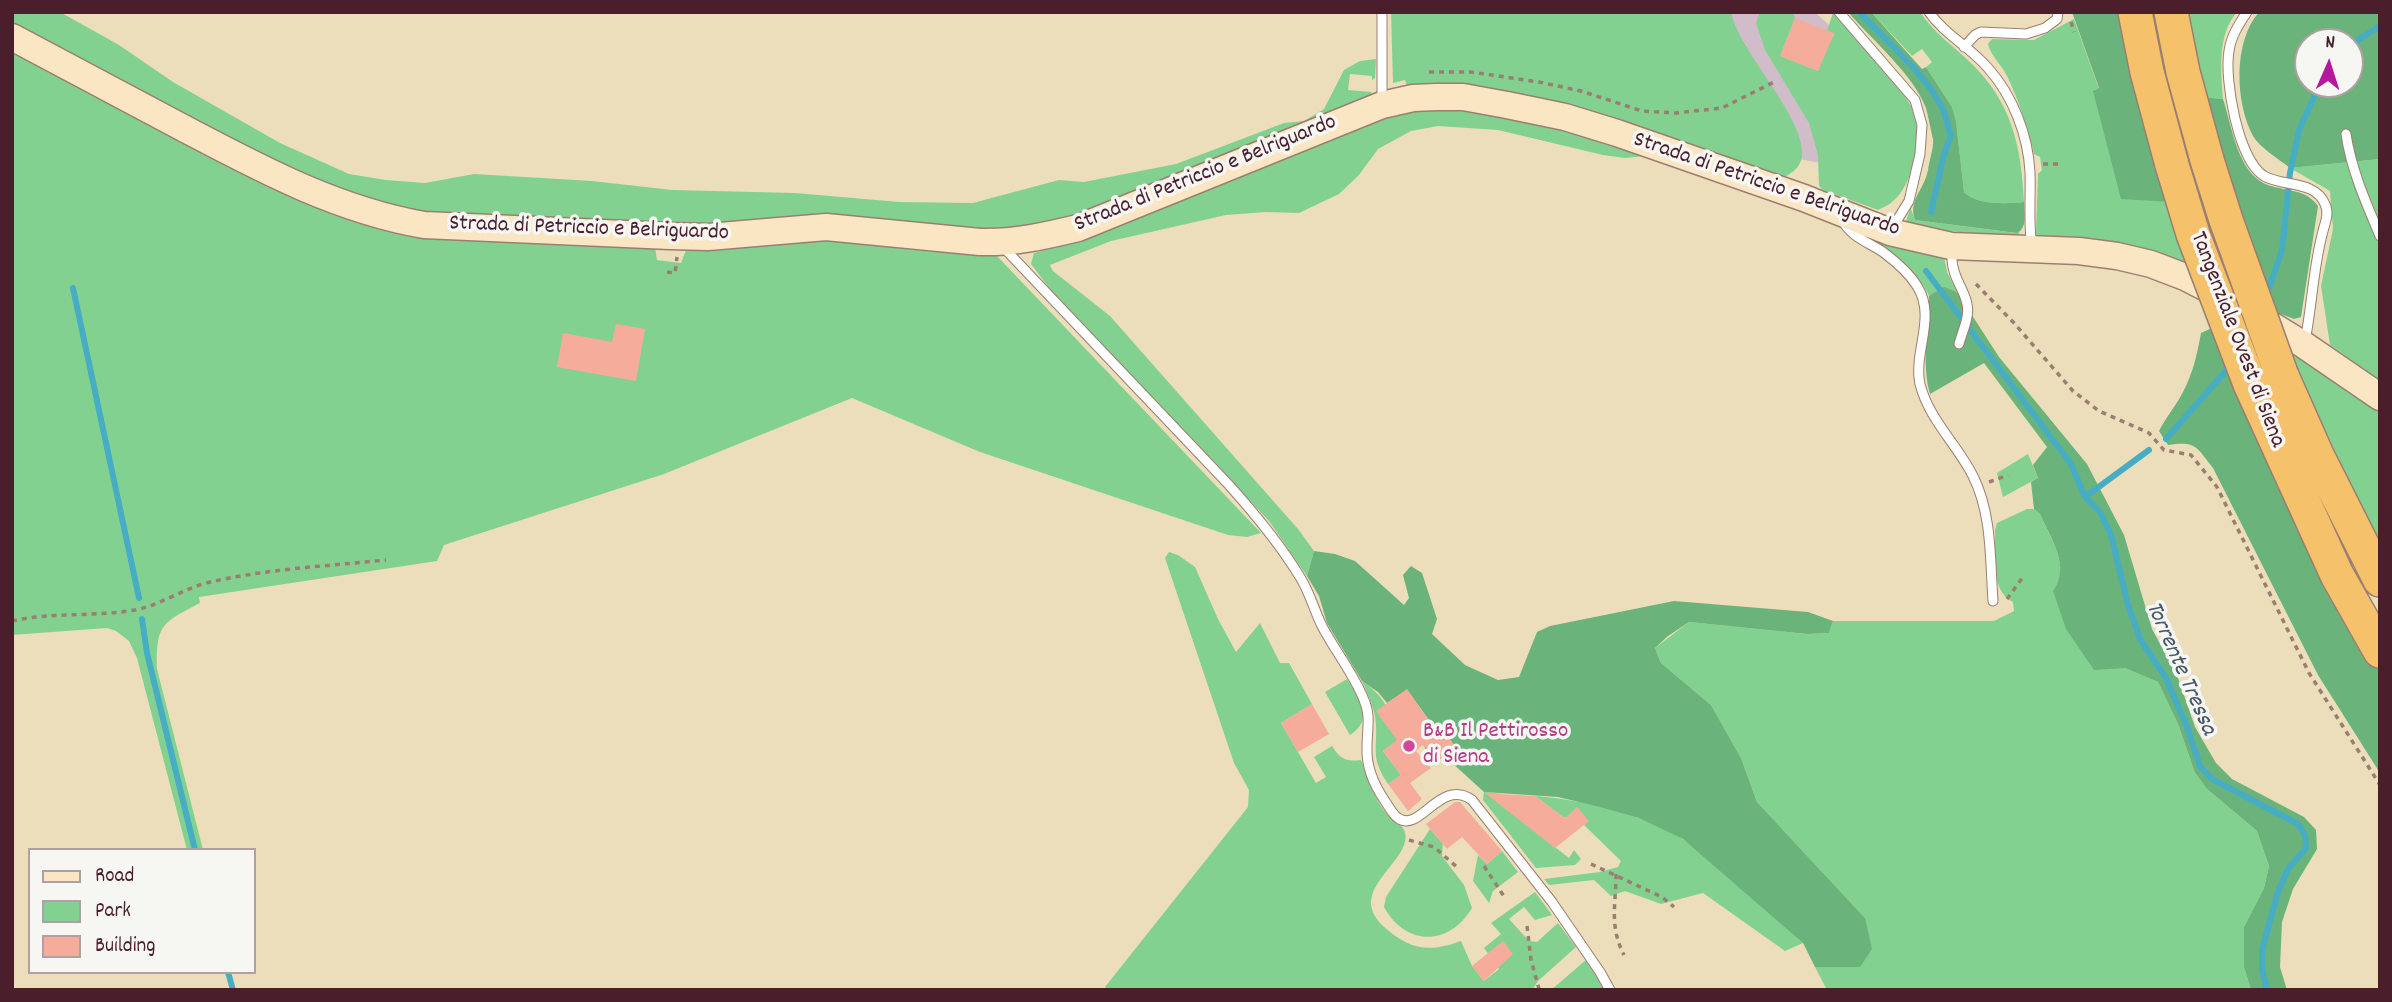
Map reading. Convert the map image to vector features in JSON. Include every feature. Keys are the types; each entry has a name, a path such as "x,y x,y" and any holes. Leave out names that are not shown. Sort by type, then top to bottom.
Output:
{"highway":[{"name":"Tangenziale Ovest di Siena","path":"2134,12 2147,72 2193,234 2250,384 2337,575 2380,651"},
{"name":"Tangenziale Ovest di Siena","path":"2171,12 2183,72 2207,160 2282,376 2380,580"}],"street":[{"name":"Strada di Petriccio e Belriguardo","path":"12,37 277,178 387,219 424,225 670,236 708,237 826,227 999,243 1030,239 1078,228 1382,105 1413,98 1463,97 1565,117 1804,198 1890,232 1951,246 2117,256 2151,264 2185,277 2239,305 2380,397"}],"lane":[{"path":"1382,12 1382,105"},
{"path":"1839,12 1915,100 1919,112 1922,125 1920,154 1909,201 1890,232"},
{"path":"1929,12 1939,26 1988,68 2017,114 2027,144 2032,249"},
{"path":"1964,47 1981,32 2012,35 2045,28 2057,19 2058,12"},
{"path":"2247,12 2235,31 2228,52 2230,96 2249,156 2255,168 2269,178 2306,187 2318,193 2326,205 2327,217 2294,339"},
{"path":"2346,134 2361,192 2380,236"},
{"path":"1838,213 1847,231 1885,254 1908,275 1924,301 1925,316 1919,363 1921,388 1927,405 1959,453 1981,494 1989,532 1993,601"},
{"path":"999,243 1229,485 1263,524 1300,577 1321,624 1365,701 1369,718 1367,760 1377,789 1396,818 1412,820 1455,793 1463,793 1472,800 1556,908 1610,990"},
{"path":"1952,260 1953,271 1967,303 1967,318 1960,340"}],"path":[{"path":"1421,74 1471,72 1525,80 1581,91 1642,111 1676,113 1722,108 1776,81"},
{"path":"667,272 675,273 677,253"},
{"path":"1952,260 2014,323 2073,391 2099,411 2149,433 2164,450 2191,455 2205,470 2217,487 2309,673 2380,785"},
{"path":"1977,485 2008,475"},
{"path":"12,621 138,610 205,583 242,575 386,560"},
{"path":"1993,601 2004,602 2024,577"},
{"path":"1409,841 1434,847 1458,868"},
{"path":"1591,864 1662,897 1674,907"},
{"path":"1484,866 1486,873 1505,898"},
{"path":"1616,874 1612,917 1617,942 1624,955"},
{"path":"1527,926 1531,960 1539,989"}],"shaded area":[{"path":"1647,12 1815,12 1832,28 1844,167 1787,157"}],"green space":[{"path":"12,12 60,12 119,45 173,82 280,143 349,174 425,183 474,174 592,181 672,190 795,193 899,202 973,203 1059,180 1084,182 1176,164 1284,123 1304,121 1324,109 1344,70 1360,61 1376,59 1375,78 1372,80 1372,76 1350,74 1348,90 1371,92 1373,98 1072,218 988,233 803,218 668,225 424,214 396,209 280,167 12,26"},
{"path":"1391,12 1731,12 1746,46 1794,123 1800,141 1800,164 1781,178 1394,88 1407,85 1405,80 1393,83"},
{"path":"1760,12 1793,12 1795,18 1780,56 1818,71 1834,34 1827,31 1833,13 1901,91 1914,113 1917,142 1906,184 1890,204 1878,210 1823,190 1819,186 1818,155 1809,123 1765,50 1756,23"},
{"path":"1848,12 1871,12 1922,69 1926,67 1952,107 1964,192 1984,201 2024,202 2025,220 2020,231 2017,233 1915,220 1915,200 1926,177 1933,146 1926,108 1902,70"},
{"path":"1871,12 1920,12 1937,33 1984,76 2005,109 2012,126 2020,162 2024,202 1984,201 1964,192 1956,121 1952,107 1926,67 1932,62 1922,49 1912,56"},
{"path":"2072,12 2124,12 2172,202 2121,199 2093,91 2099,88"},
{"path":"2146,12 2160,12 2237,288 2222,280 2204,226"},
{"path":"2183,12 2237,12 2223,42 2223,99 2201,97"},
{"path":"2259,12 2380,12 2380,159 2290,168 2260,145 2247,122 2240,90 2241,55 2245,39"},
{"path":"2074,19 2099,89 2094,90 2172,202 2191,267 2038,237 2036,233 2038,174 2042,170 2040,157 2034,154 2016,96 1988,44 1992,39 2034,40"},
{"path":"12,48 329,208 655,247 657,260 681,263 686,250 831,239 912,250 997,256 1261,533 1247,537 1228,535 980,452 852,398 664,474 444,545 437,561 199,597 200,603 177,615 164,627 158,643 157,669 202,848 186,848 137,658 129,641 107,628 12,635"},
{"path":"2201,97 2223,99 2239,152 2256,178 2271,186 2305,195 2318,206 2301,317 2294,319 2271,310"},
{"path":"1436,105 1563,126 1647,156 1625,158 1603,155 1498,130 1438,126 1411,131 1378,149 1359,175 1339,194 1299,213 1226,215 1111,241 1050,265 1053,271 1110,316 1298,529 1314,551 1307,576 1269,521 1053,293 1031,264 1034,253 1080,239 1388,116"},
{"path":"2380,159 2380,380 2330,345 2321,286 2333,229 2330,191 2290,168"},
{"path":"1912,204 1915,220 2020,232 2016,237 1904,227"},
{"path":"1855,234 1943,252 1947,272 1957,292 1944,288 1929,296 1916,275 1907,267 1888,252"},
{"path":"1944,287 1957,292 1999,357 2087,464 2124,535 2152,629 2177,675 2195,727 2216,763 2232,779 2304,817 2316,830 2317,849 2293,889 2282,922 2280,967 2287,990 2251,990 2244,967 2244,927 2264,888 2269,866 2257,831 2207,789 2195,773 2178,724 2158,682 2125,668 2094,670 2066,629 2053,591 2058,582 2060,563 2054,543 2040,514 2034,509 2031,482 2038,478 2033,465 2047,447 1984,363 1930,394 1926,357 1929,296"},
{"path":"2214,327 2332,588 2380,672 2380,773 2318,675 2213,468 2195,447 2185,444 2168,445 2159,431 2186,385 2201,333"},
{"path":"2283,346 2380,406 2380,556"},
{"path":"2028,454 2038,478 2003,497 1997,473"},
{"path":"2027,509 2034,509 2040,514 2052,539 2060,565 2059,583 2125,668 2158,682 2178,724 2195,773 2207,789 2257,831 2269,866 2264,888 2244,927 2244,967 2251,990 1827,990 1815,967 1860,967 1865,918 1757,802 1741,758 1711,705 1661,663 1655,648 1689,622 1807,634 1829,633 1833,621 1994,621 2014,611 2013,602 2000,589 1995,570 1997,523"},
{"path":"1314,551 1355,561 1404,605 1409,598 1403,575 1411,566 1422,573 1437,619 1432,634 1465,665 1498,680 1519,677 1537,632 1550,626 1674,601 1808,612 1833,621 1829,633 1807,634 1689,622 1655,648 1661,663 1711,705 1741,758 1757,802 1865,918 1872,949 1860,967 1815,967 1803,943 1683,839 1639,818 1558,797 1484,792 1451,762 1461,755 1448,737 1427,751 1417,736 1432,724 1407,690 1387,703 1378,692 1362,681 1327,623 1319,596 1307,576"},
{"path":"1169,552 1195,567 1236,652 1260,623 1280,663 1289,663 1312,704 1281,723 1316,783 1326,777 1314,757 1332,746 1344,759 1361,760 1382,807 1404,829 1405,841 1402,849 1373,893 1373,913 1383,926 1402,940 1420,947 1439,947 1461,941 1472,966 1484,981 1499,969 1484,948 1501,934 1491,923 1535,892 1552,915 1535,920 1524,907 1509,919 1529,941 1537,942 1558,923 1576,947 1538,981 1532,990 1108,990 1105,987 1248,807 1249,790 1234,763 1165,558"},
{"path":"1347,679 1360,701 1363,715 1358,729 1350,735 1325,692"},
{"path":"1362,681 1386,706 1398,740 1383,751 1401,775 1388,784 1377,761 1375,718"},
{"path":"1484,792 1502,794 1497,802 1569,858 1574,850 1581,859 1575,865 1536,868 1483,800"},
{"path":"1535,796 1613,810 1669,831 1715,863 1803,943 1785,951 1703,893 1661,904 1625,891 1611,896 1594,880 1549,885 1544,879 1600,872 1618,867 1621,861 1584,825 1588,821 1563,817"},
{"path":"1430,829 1443,844 1442,856 1464,885 1472,908 1452,930 1427,937 1403,929 1384,907 1386,897"},
{"path":"1502,851 1518,872 1493,891 1489,903 1473,881 1478,855 1487,864"},
{"path":"1586,960 1597,973 1605,990 1551,990"}],"building":[{"path":"1795,18 1834,33 1818,71 1780,56"},
{"path":"616,324 645,329 636,381 557,367 563,333 612,342"},
{"path":"1407,689 1443,740 1448,736 1461,756 1447,764 1422,745 1416,751 1431,768 1410,783 1422,799 1408,811 1388,784 1401,775 1383,751 1397,740 1376,711"},
{"path":"1312,704 1329,734 1298,752 1281,723"},
{"path":"1485,793 1535,796 1565,818 1577,807 1589,821 1555,848"},
{"path":"1455,802 1460,802 1502,851 1487,864 1462,837 1447,849 1426,824"},
{"path":"1503,941 1513,954 1484,981 1472,966"}],"waterway":[{"name":"Torrente Tressa","path":"1859,12 1914,68 1943,109 1951,135 1931,212"},
{"path":"2364,36 2380,26"},
{"path":"2267,294 2282,250 2290,173 2299,130 2314,98"},
{"name":"Torrente Tressa","path":"1926,271 2071,464 2085,497 2100,512 2111,535 2128,605 2140,639 2166,678 2200,766 2212,779 2298,824 2305,835 2306,848 2288,869 2278,892 2262,950 2262,969 2267,990"},
{"path":"73,288 139,598"},
{"path":"2166,439 2224,373 2230,362"},
{"path":"2085,497 2149,450"},
{"path":"142,619 147,653 195,848"},
{"path":"229,974 233,990"}],"place":[{"name":"B&B Il Pettirosso di Siena","path":"1409,746"}]}
